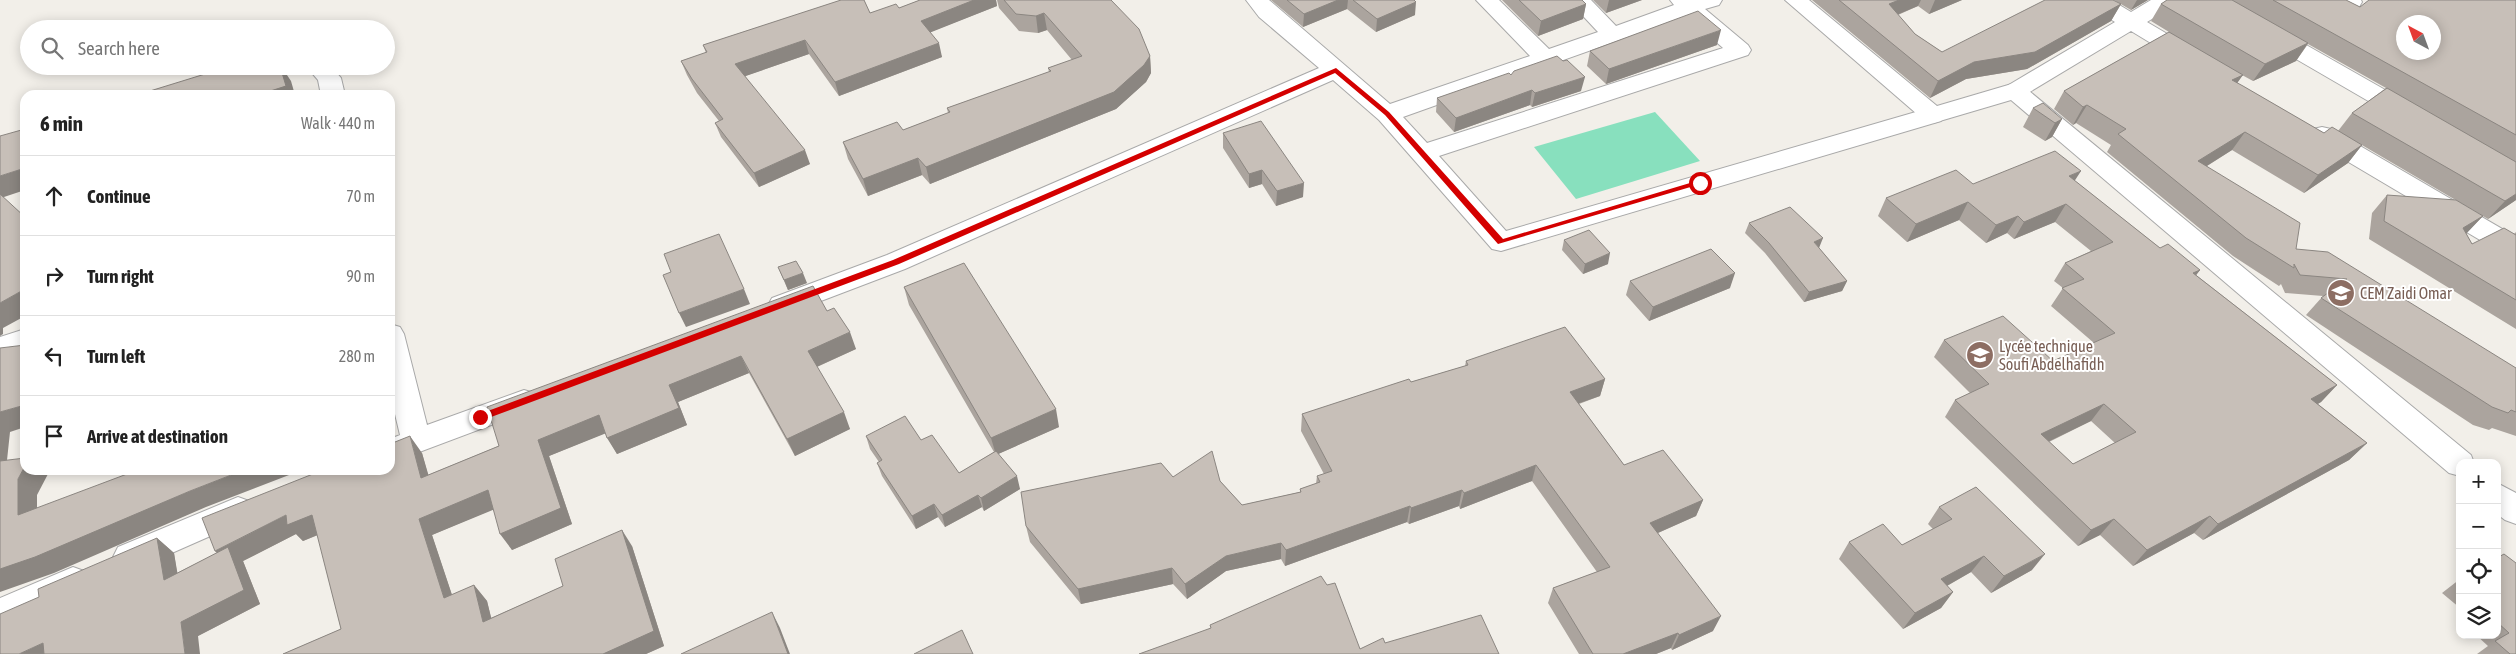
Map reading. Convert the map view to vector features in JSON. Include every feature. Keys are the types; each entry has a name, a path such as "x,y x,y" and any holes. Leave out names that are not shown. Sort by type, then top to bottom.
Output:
{"street":[{"path":"1257,0 1267,12 1387,114 1501,242 2015,91 2129,21 2167,0"},
{"path":"1487,0 1573,71"},
{"path":"1579,0 1612,34"},
{"path":"1796,0 1933,115"},
{"path":"2094,0 2206,67"},
{"path":"2211,0 2431,126"},
{"path":"1387,114 1573,71 1740,50 1693,2 1612,34 1573,71 1422,153"},
{"path":"757,314 896,262 1336,70"},
{"path":"326,75 329,78 332,90"},
{"path":"2015,91 2456,461"},
{"path":"2301,123 2516,249"},
{"path":"0,348 20,342"},
{"path":"395,377 403,446 544,393"},
{"path":"2501,499 2516,512"},
{"path":"0,613 261,501"}],"green space":[{"path":"1655,112 1700,161 1576,199 1534,147"}],"building":[{"path":"841,0 864,0 870,13 896,4 899,8 920,0 974,0 921,21 939,43 835,82 805,40 735,64 805,150 754,173 715,123 723,119 692,79 681,61 707,52 703,45"},
{"path":"1004,0 1111,0 1139,29 1150,56 1144,65 1114,92 926,167 918,158 863,179 843,142 897,122 903,130 950,112 947,108 1051,71 1048,68 1082,56 1044,13 1036,16 1016,14"},
{"path":"1287,0 1338,0 1304,14"},
{"path":"1353,0 1414,0 1416,2 1377,19"},
{"path":"1519,0 1582,0 1586,4 1541,21"},
{"path":"1839,0 1899,0 1889,4 1915,34 1942,52 2045,0 2113,0 2121,4 2035,52 1974,62 1938,81"},
{"path":"2167,0 2232,0 2308,43 2265,64 2161,4"},
{"path":"2273,0 2346,0 2360,7 2369,0 2516,0 2516,135"},
{"path":"1698,11 1721,30 1609,69 1590,51"},
{"path":"2169,32 2243,75 2232,80 2324,133 2332,127 2362,145 2318,175 2245,132 2198,161 2300,223 2296,249 2328,252 2516,368 2516,412 2511,410 2508,413 2492,407 2321,298 2347,279 2300,275 2294,264 2294,268 2246,238 2118,134 2126,129 2087,105 2083,107 2064,91"},
{"path":"1557,56 1563,61 1567,60 1585,77 1535,93 1532,90 1456,118 1437,98 1509,73 1511,75 1514,71"},
{"path":"202,75 283,75 286,86 274,90 153,90"},
{"path":"2387,88 2516,162 2516,194 2505,201 2352,113"},
{"path":"2043,103 2062,119 2055,123 2033,108"},
{"path":"1261,121 1304,183 1277,191 1262,170 1249,174 1223,133"},
{"path":"20,130 20,170 0,176 0,136"},
{"path":"2055,151 2081,171 2069,176 2160,248 2168,244 2200,270 2193,273 2337,385 2311,399 2367,443 2218,524 2210,516 2147,550 2114,519 2091,530 1955,400 1989,384 1944,340 2003,316 2053,361 2115,333 2062,288 2084,279 2065,263 2113,242 2066,204 2024,222 2018,216 1996,225 1968,202 1916,224 1886,198 1956,170 1973,184","holes":["2104,404 2136,432 2073,464 2041,434"]},
{"path":"0,194 20,212 20,292 0,303"},
{"path":"2387,195 2456,200 2483,216 2463,228 2472,244 2504,228 2516,235 2516,300 2384,221"},
{"path":"1790,207 1823,238 1814,242 1847,281 1809,292 1769,243 1749,223"},
{"path":"1589,230 1610,253 1585,264 1564,240"},
{"path":"719,234 744,289 679,313 663,275 671,272 664,254"},
{"path":"1711,249 1735,273 1653,307 1630,281"},
{"path":"796,261 803,273 784,280 778,267"},
{"path":"964,263 1056,409 991,438 904,287"},
{"path":"813,286 827,311 834,308 850,332 808,351 844,412 787,439 741,356 669,385 679,408 607,438 599,415 538,440 561,508 500,534 488,490 419,519 444,598 474,585 483,622 563,586 555,559 622,530 654,631 603,654 283,654 341,629 312,515 287,525 286,515 215,551 202,518 310,475 395,475 395,442 410,436 421,478 499,446 487,407"},
{"path":"1565,327 1605,379 1570,392 1624,465 1663,450 1703,500 1650,523 1721,616 1679,635 1678,633 1623,654 1593,654 1553,588 1610,567 1536,465 1464,493 1462,490 1411,508 1410,506 1286,550 1281,543 1226,556 1185,584 1172,568 1078,589 1026,526 1021,492 1161,463 1173,477 1212,451 1220,481 1242,505 1301,492 1300,489 1320,482 1317,476 1332,471 1302,414 1409,379 1411,382 1468,365 1466,361"},
{"path":"20,346 20,406 0,412 0,348"},
{"path":"905,416 921,440 932,435 959,473 996,451 1017,476 981,498 978,495 942,515 934,504 912,516 877,463 882,460 866,436"},
{"path":"20,459 18,515 124,475 231,475 35,557 0,569 0,461"},
{"path":"1976,487 2045,554 2004,576 1984,556 1941,579 1953,592 1915,613 1849,542 1883,524 1902,545 1952,519 1939,507"},
{"path":"157,538 164,580 228,547 244,590 181,622 185,654 44,654 43,643 19,654 0,654 0,614 39,597 38,589"},
{"path":"2504,554 2516,563 2516,654 2510,654 2495,641 2509,633 2501,626 2501,556"},
{"path":"1321,576 1327,585 1335,583 1360,649 1383,638 1385,643 1481,615 1499,654 1139,654 1211,628 1210,625"},
{"path":"772,612 788,654 681,654"},
{"path":"962,630 973,654 914,654"}],"place":[{"name":"CEM Zaidi Omar","path":"2341,293"},
{"name":"Lycée technique Soufi Abdelhafidh","path":"1980,355"}],"route":[{"path":"480,417 896,262 1336,70 1387,114 1501,242 1700,183"}]}
